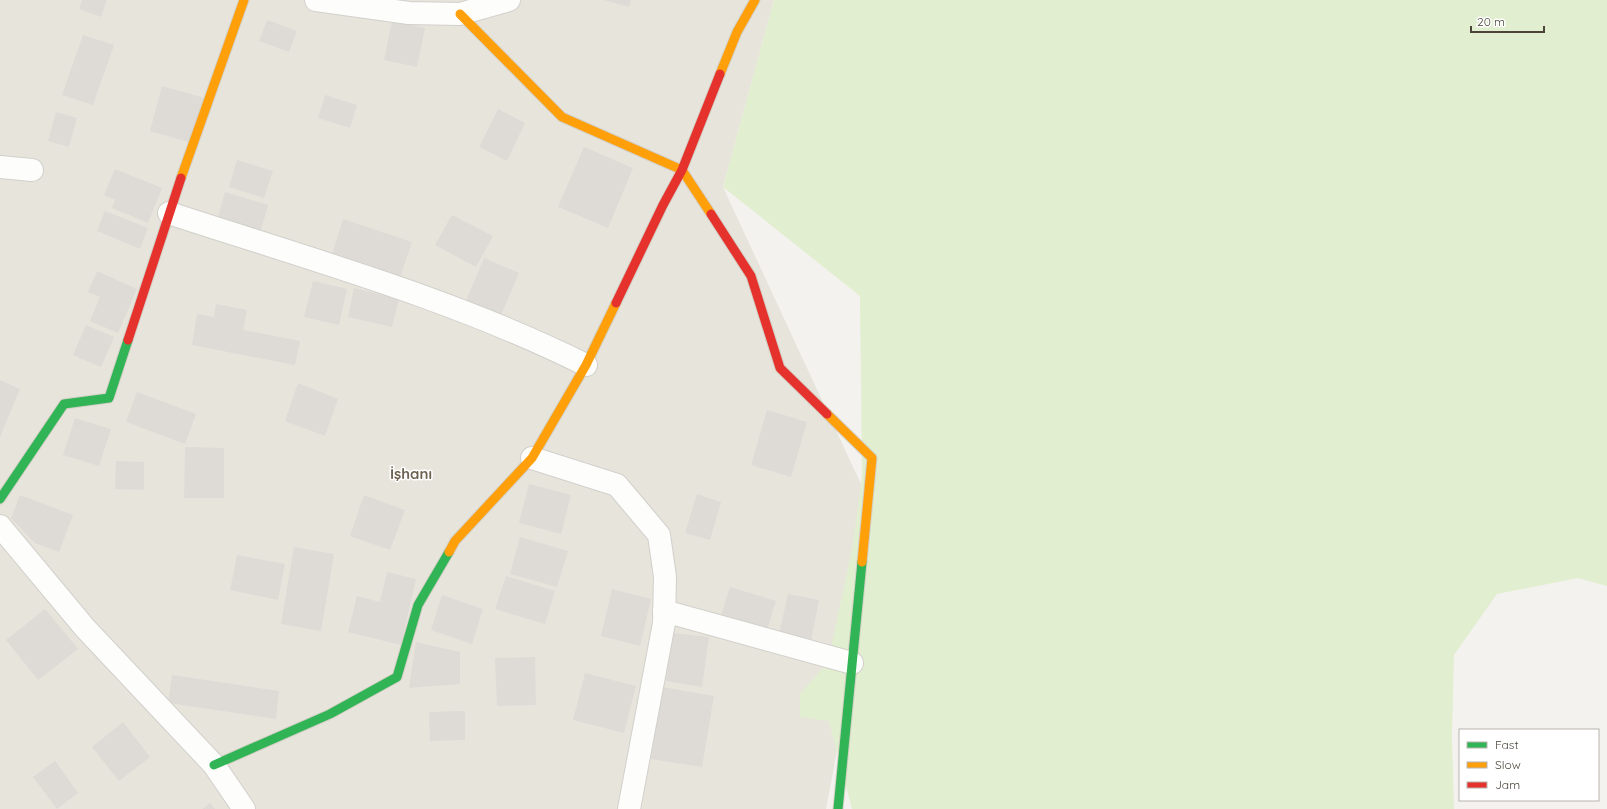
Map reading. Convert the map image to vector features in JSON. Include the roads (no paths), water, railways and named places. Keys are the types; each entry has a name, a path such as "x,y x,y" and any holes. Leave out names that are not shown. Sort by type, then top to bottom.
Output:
{"street":[{"path":"0,499 64,404 109,398 169,213 244,0"},
{"path":"316,0 409,13 460,14 509,0"},
{"path":"214,765 328,715 370,694 397,677 418,605 455,541 532,458 586,365 663,205 682,170 737,32 755,0"},
{"path":"460,14 562,117 682,170 751,276 780,368 872,458 838,809"},
{"path":"0,167 32,170"},
{"path":"169,213 453,306 546,344 586,365"},
{"path":"532,458 617,484 659,535 666,577 664,623 629,809"},
{"path":"0,526 85,628 214,765 244,809"},
{"path":"664,611 852,663"}],"district":[{"name":"İşhanı","path":"411,474"}]}
